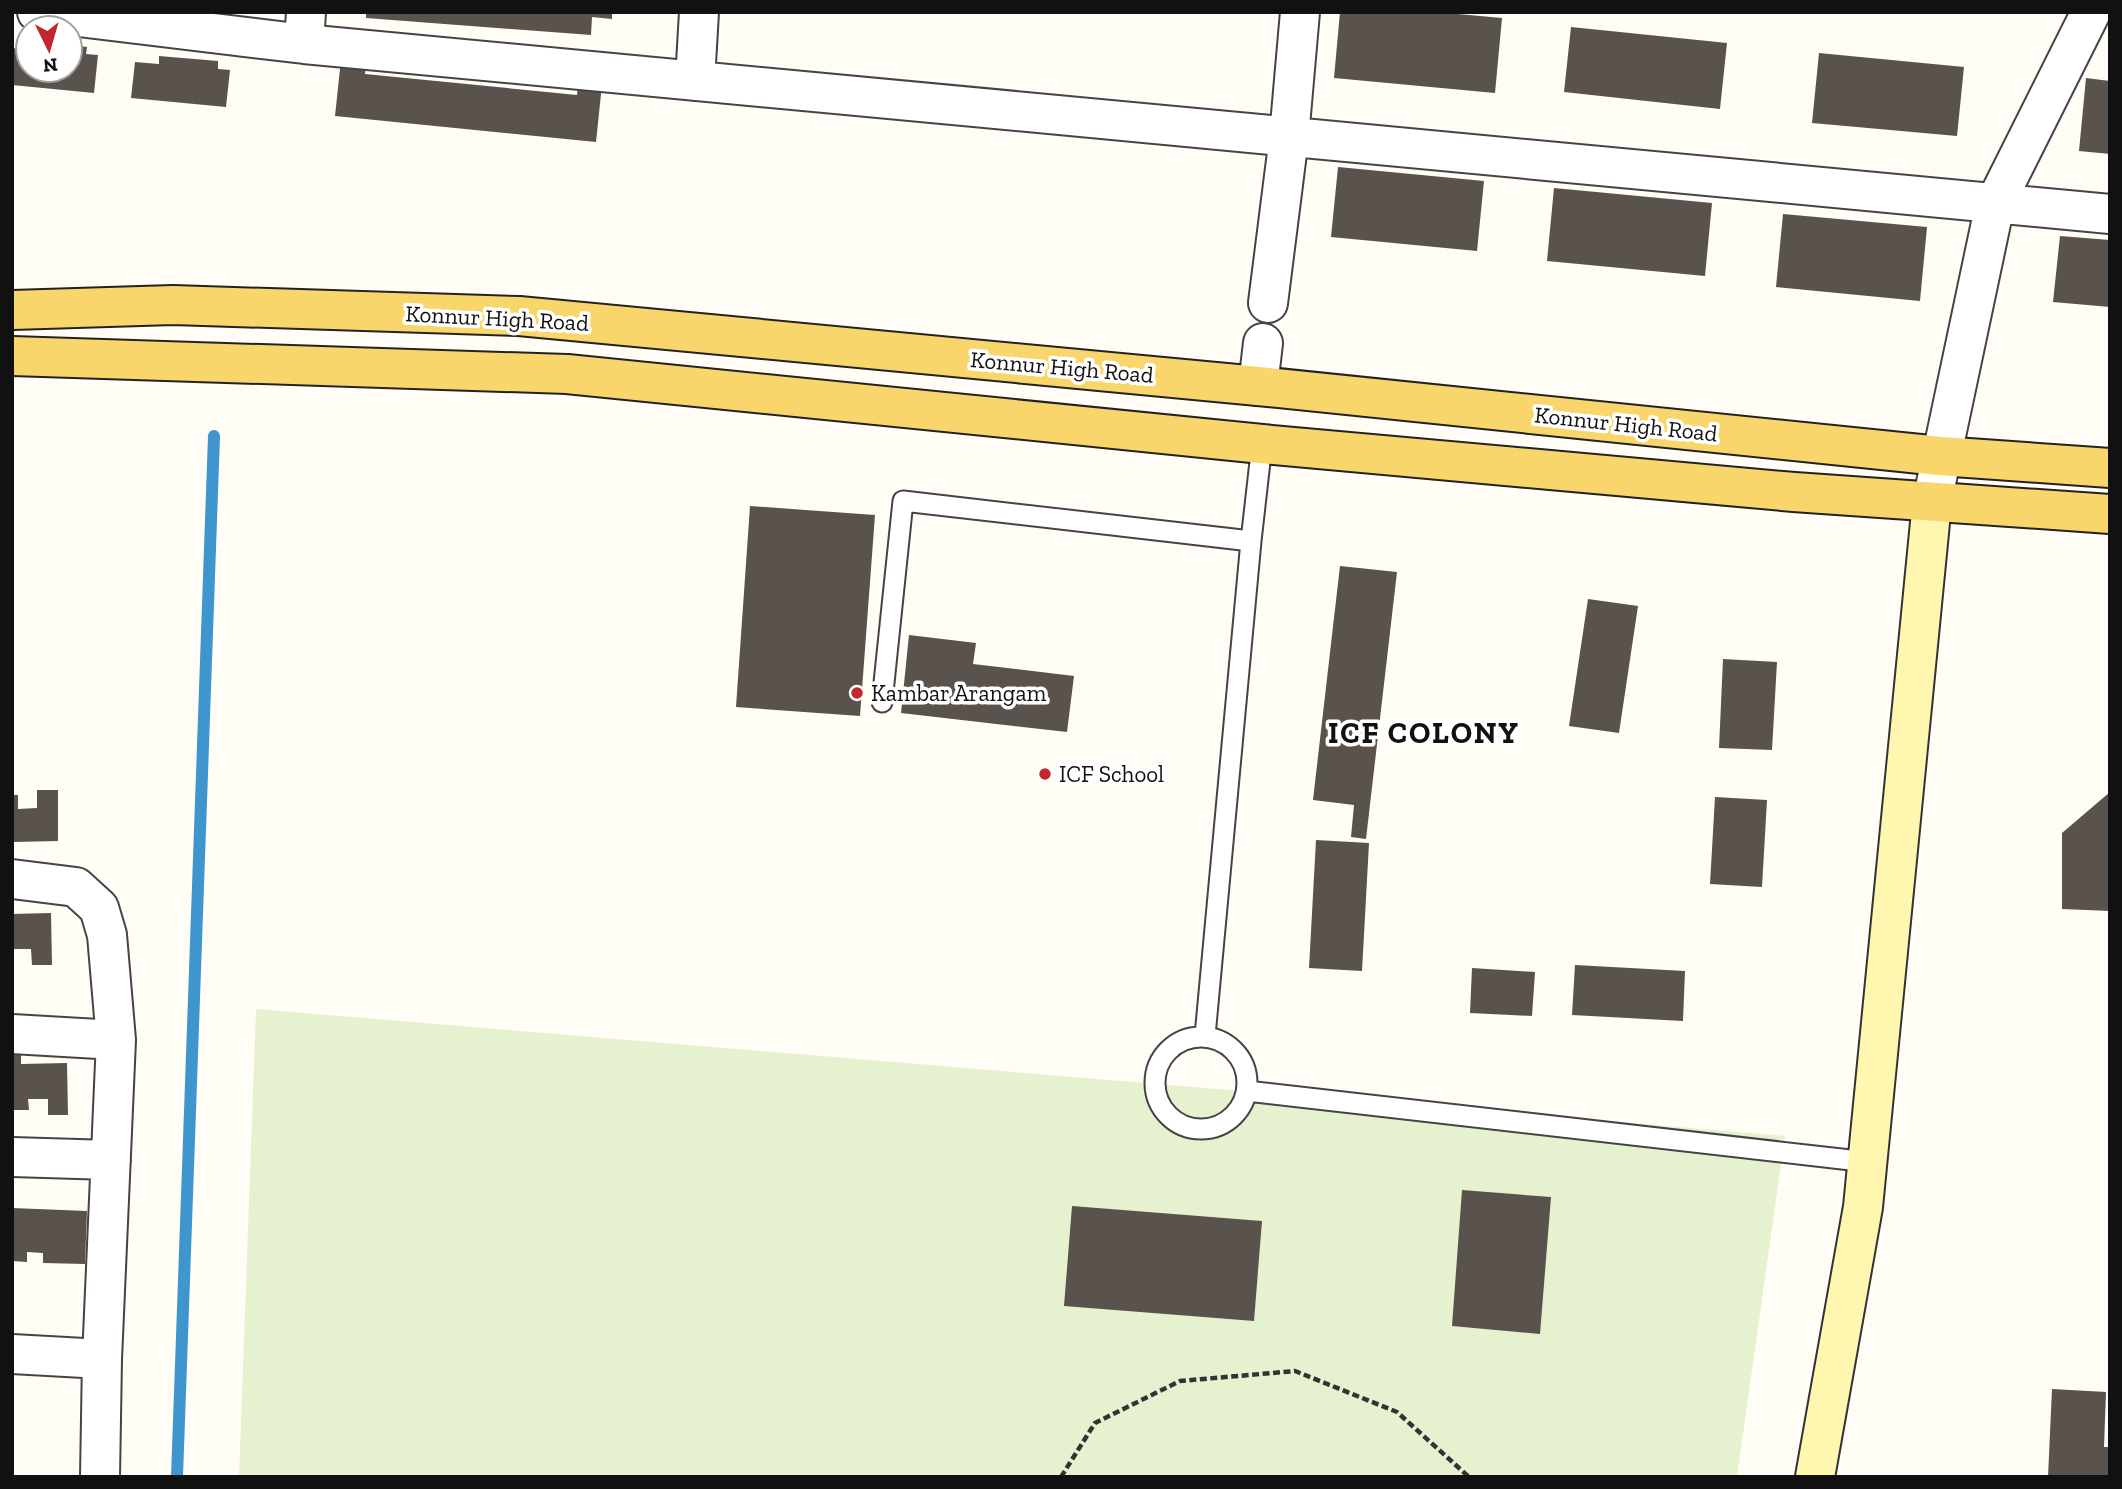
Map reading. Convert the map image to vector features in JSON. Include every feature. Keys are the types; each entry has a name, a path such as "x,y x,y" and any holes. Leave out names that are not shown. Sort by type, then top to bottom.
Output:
{"main road":[{"name":"Konnur High Road","path":"12,310 173,305 519,316 1258,386 1940,456 2110,468"},
{"path":"12,356 566,374 1262,444 1794,492 2110,514"}],"street":[{"path":"37,12 305,28 695,81 2110,214"},
{"path":"695,81 699,12"},
{"path":"1268,303 1289,136 1300,12"},
{"path":"1815,1477 1863,1207 1932,502 1940,456 1995,204 2091,12"},
{"path":"1258,386 1263,343"},
{"path":"12,879 76,887 99,908 107,935 116,1040 102,1359 100,1477"},
{"path":"12,1034 116,1040"},
{"path":"12,1157 111,1160"},
{"path":"12,1354 102,1359"}],"lane":[{"path":"1205,1036 1262,444"},
{"path":"882,702 903,501 1251,541"},
{"path":"1205,1036 1234,1049 1243,1061 1247,1091 1242,1105 1232,1117 1220,1125 1189,1127 1175,1121 1165,1111 1155,1083 1164,1054 1190,1037 1205,1036"},
{"path":"1247,1091 1867,1162"}],"path":[{"path":"1061,1477 1095,1423 1180,1381 1295,1371 1397,1412 1469,1477"}],"green space":[{"path":"256,1009 1785,1136 1737,1477 239,1477"}],"building":[{"path":"366,12 612,12 612,19 592,17 591,35 366,18"},
{"path":"1340,12 1436,12 1502,18 1495,93 1334,78"},
{"path":"1571,27 1727,43 1720,109 1564,92"},
{"path":"84,47 87,47 86,54 98,55 94,93 12,85 12,48 14,84 84,84"},
{"path":"342,50 367,53 365,74 577,95 579,73 603,75 596,142 335,116"},
{"path":"1819,53 1964,67 1957,136 1812,123"},
{"path":"159,56 218,61 218,69 230,70 226,107 131,98 135,62 159,64"},
{"path":"2086,78 2110,81 2110,154 2079,151"},
{"path":"1338,167 1484,181 1477,251 1331,237"},
{"path":"1554,188 1712,203 1705,276 1547,261"},
{"path":"1783,214 1927,227 1920,301 1776,287"},
{"path":"2060,236 2110,240 2110,307 2053,302"},
{"path":"750,506 875,515 860,716 736,707"},
{"path":"1340,566 1397,572 1366,839 1351,837 1354,805 1313,800"},
{"path":"1588,599 1638,606 1619,733 1569,726"},
{"path":"909,635 976,643 973,664 1074,676 1067,732 901,713"},
{"path":"1723,659 1777,662 1772,750 1719,748"},
{"path":"37,790 58,790 58,841 12,842 12,795 18,795 18,809 37,808"},
{"path":"2110,792 2110,911 2062,909 2062,833"},
{"path":"1715,797 1767,800 1762,887 1710,884"},
{"path":"1316,840 1369,843 1362,971 1309,968"},
{"path":"51,913 52,965 32,965 31,949 12,949 12,914"},
{"path":"1575,965 1685,971 1683,1021 1572,1015"},
{"path":"1472,968 1535,972 1532,1016 1470,1013"},
{"path":"12,1052 21,1052 21,1064 67,1063 68,1115 48,1115 48,1099 28,1099 29,1110 12,1110"},
{"path":"1462,1190 1551,1197 1540,1334 1452,1326"},
{"path":"1072,1206 1262,1221 1254,1321 1064,1306"},
{"path":"12,1208 87,1211 85,1264 43,1263 43,1253 27,1252 27,1262 12,1261"},
{"path":"2052,1389 2106,1392 2104,1447 2110,1447 2110,1477 2048,1477"}],"waterway":[{"path":"177,1477 214,436"}],"place":[{"name":"Kambar Arangam","path":"857,693"},
{"name":"ICF School","path":"1045,774"}],"district":[{"name":"ICF COLONY","path":"1424,733"}]}
